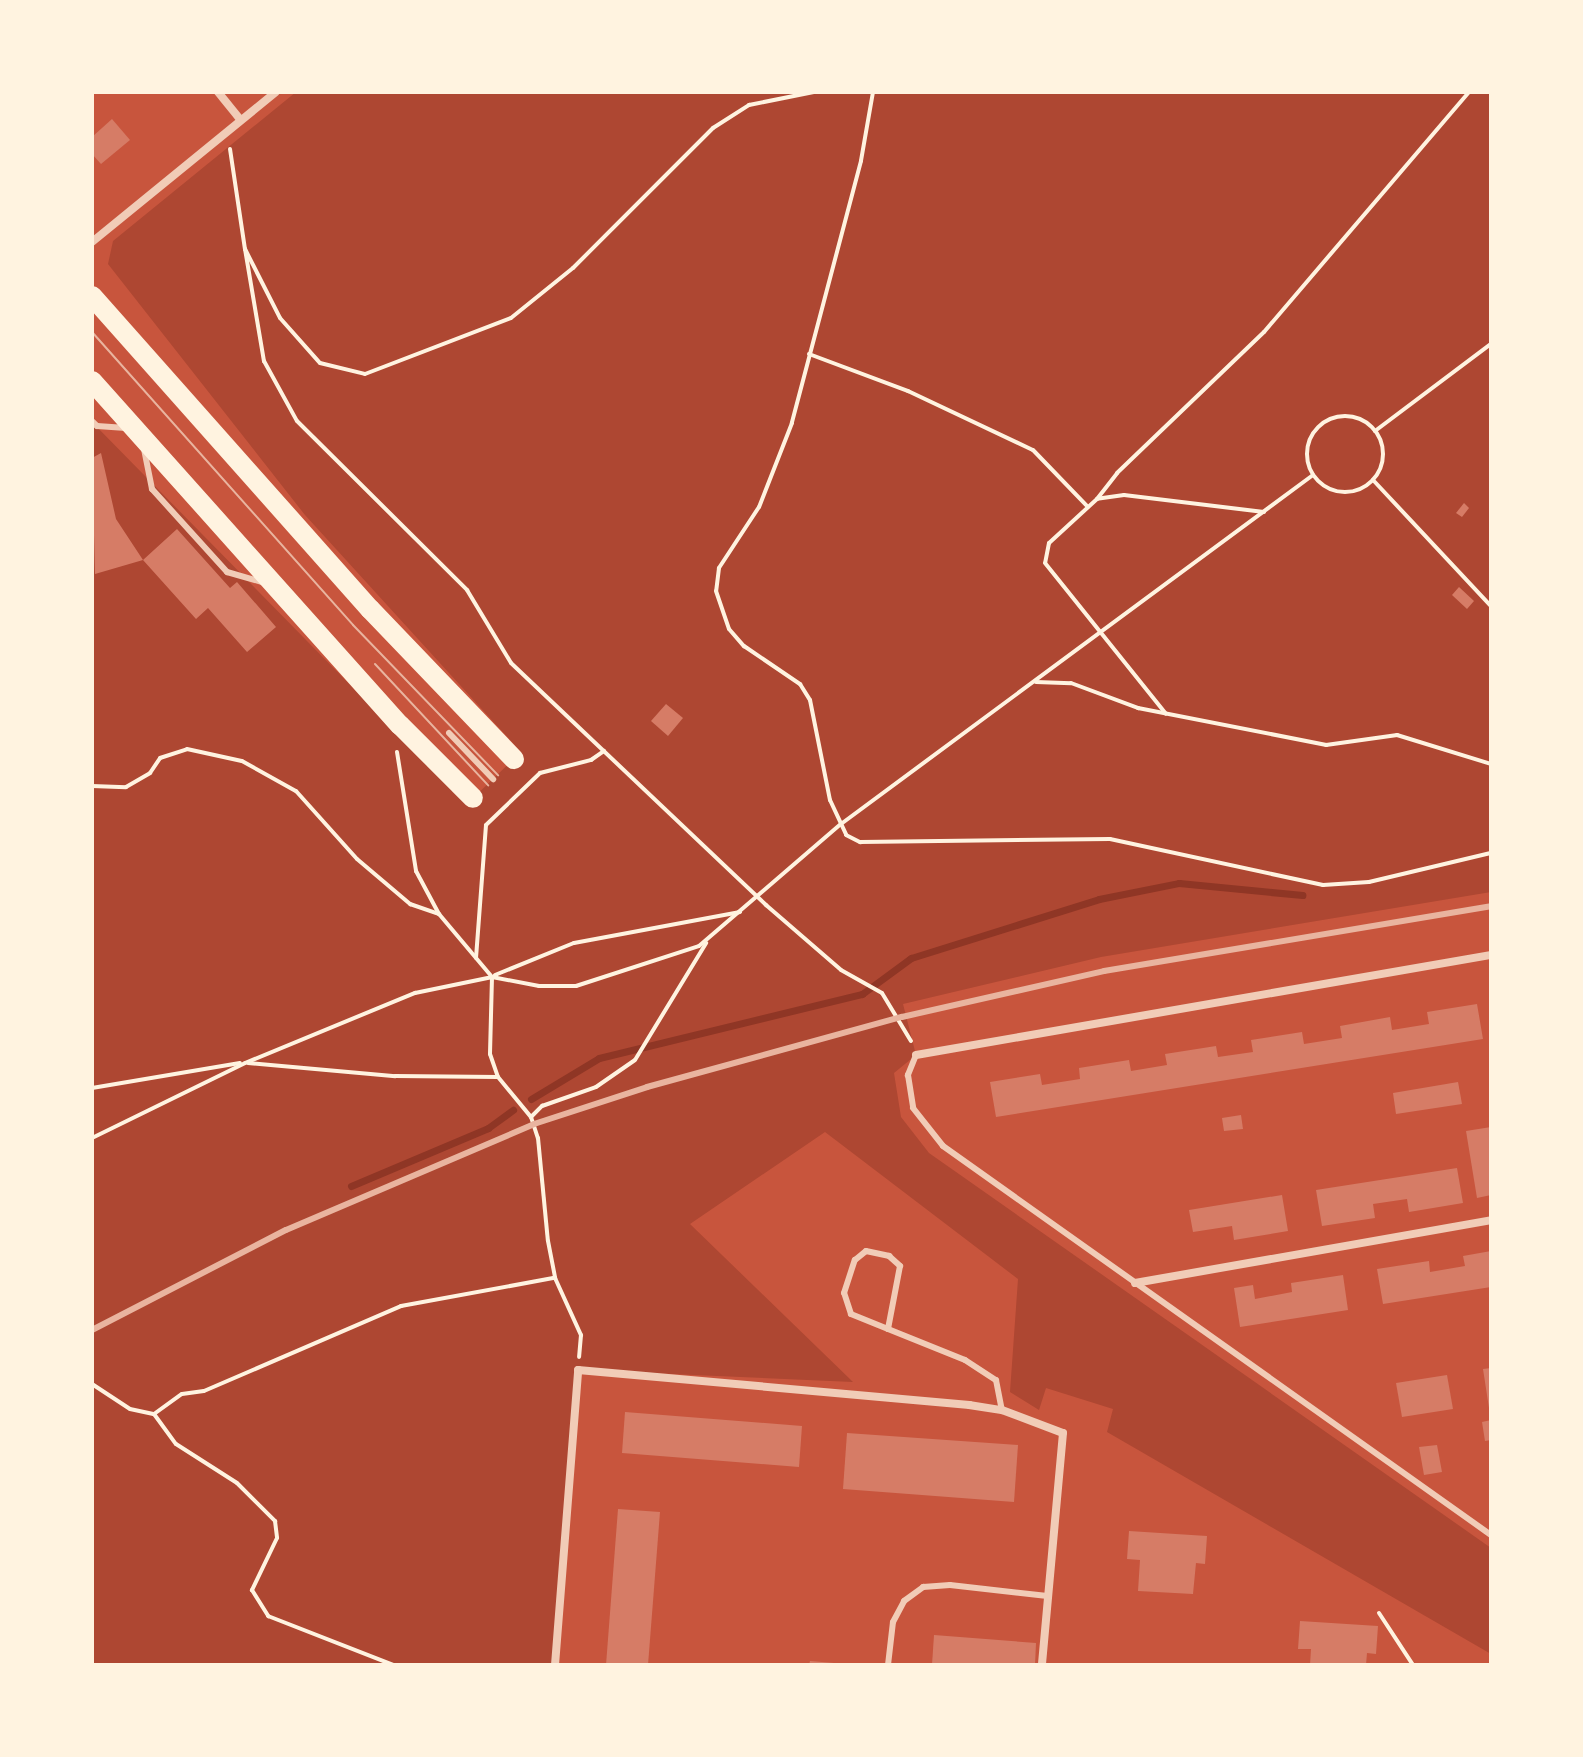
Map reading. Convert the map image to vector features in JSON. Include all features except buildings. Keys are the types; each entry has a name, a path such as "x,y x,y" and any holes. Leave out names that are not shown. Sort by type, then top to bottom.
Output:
{"main road":[{"path":"92,296 370,609 514,759"},
{"path":"92,381 400,725 473,798"}],"street":[{"path":"218,92 241,120"},
{"path":"92,242 276,92"},
{"path":"916,1055 1491,955"},
{"path":"1135,1283 1491,1220"},
{"path":"555,1665 578,1370 1002,1410 1063,1433 1042,1665"}],"lane":[{"path":"92,421 97,426 138,432"},
{"path":"449,733 493,779"},
{"path":"916,1055 908,1075 913,1108 943,1146 1491,1535"},
{"path":"888,1329 900,1266 889,1256 866,1251 855,1260 844,1293 851,1314 888,1329 965,1360 996,1380 1002,1410"},
{"path":"888,1665 893,1622 904,1601 923,1587 950,1585 1047,1596"}],"path":[{"path":"245,249 280,318 305,352 350,374 385,370 511,318 573,268 692,146 733,114 767,99 814,92"},
{"path":"873,92 861,161 778,464 748,525 726,553 716,591 729,629 744,646 800,684 810,700 823,773 841,824 852,841 1110,839 1323,885 1369,882 1491,853"},
{"path":"1166,714 1044,557 1049,543 1253,343 1469,92"},
{"path":"227,131 260,349 288,409 375,494 398,527 467,590 511,663 758,897 841,970 882,993 902,1017 916,1055"},
{"path":"1375,431 1491,344"},
{"path":"809,354 908,391 1033,450 1088,507"},
{"path":"1344,416 1375,431 1383,451 1373,480 1342,492 1313,475 1308,442 1322,423 1344,416"},
{"path":"400,725 396,757 405,821 416,871 439,914 492,977 539,986 576,986 708,941 841,824 1313,475"},
{"path":"1373,480 1491,606"},
{"path":"1097,499 1124,495 1264,512"},
{"path":"1032,683 1071,683 1166,714 1326,745 1397,735 1491,764"},
{"path":"92,786 126,787 150,773 160,758 187,749 242,761 296,791 357,859 410,904 439,914"},
{"path":"476,958 486,825 540,773 591,760 604,751"},
{"path":"92,1138 245,1063 415,993 492,977 574,943 743,911"},
{"path":"531,1117 542,1106 596,1087 635,1060 708,941"},
{"path":"492,977 490,1054 498,1077 531,1117 543,1155 555,1278 581,1335 578,1370"},
{"path":"92,1088 245,1063 395,1076 498,1077"},
{"path":"154,1414 182,1394 204,1391 401,1306 555,1278"},
{"path":"92,1384 130,1409 154,1414 176,1444 237,1483 275,1521 277,1538 252,1590 268,1616 394,1665"},
{"path":"92,1427 92,1474"},
{"path":"1379,1613 1413,1665"}],"shaded area":[{"path":"296,92 1491,92 1491,892 1101,957 903,1004 916,1055 894,1073 901,1117 929,1153 1491,1548 1491,1654 1107,1432 1113,1409 1046,1388 1039,1410 1010,1392 1018,1279 825,1132 690,1224 853,1382 578,1370 555,1665 92,1665 92,422 467,804 521,752 305,515 108,264 113,241"}],"waterway":[{"path":"531,1099 599,1058 862,994 911,958 1099,899 1179,883 1302,895"},
{"path":"351,1186 488,1128 513,1110"}],"tram line":[{"path":"92,332 353,625 498,775"},
{"path":"375,664 488,785"}],"railway":[{"path":"92,1330 286,1230 534,1124 647,1087 902,1017 1104,971 1491,906"}]}
